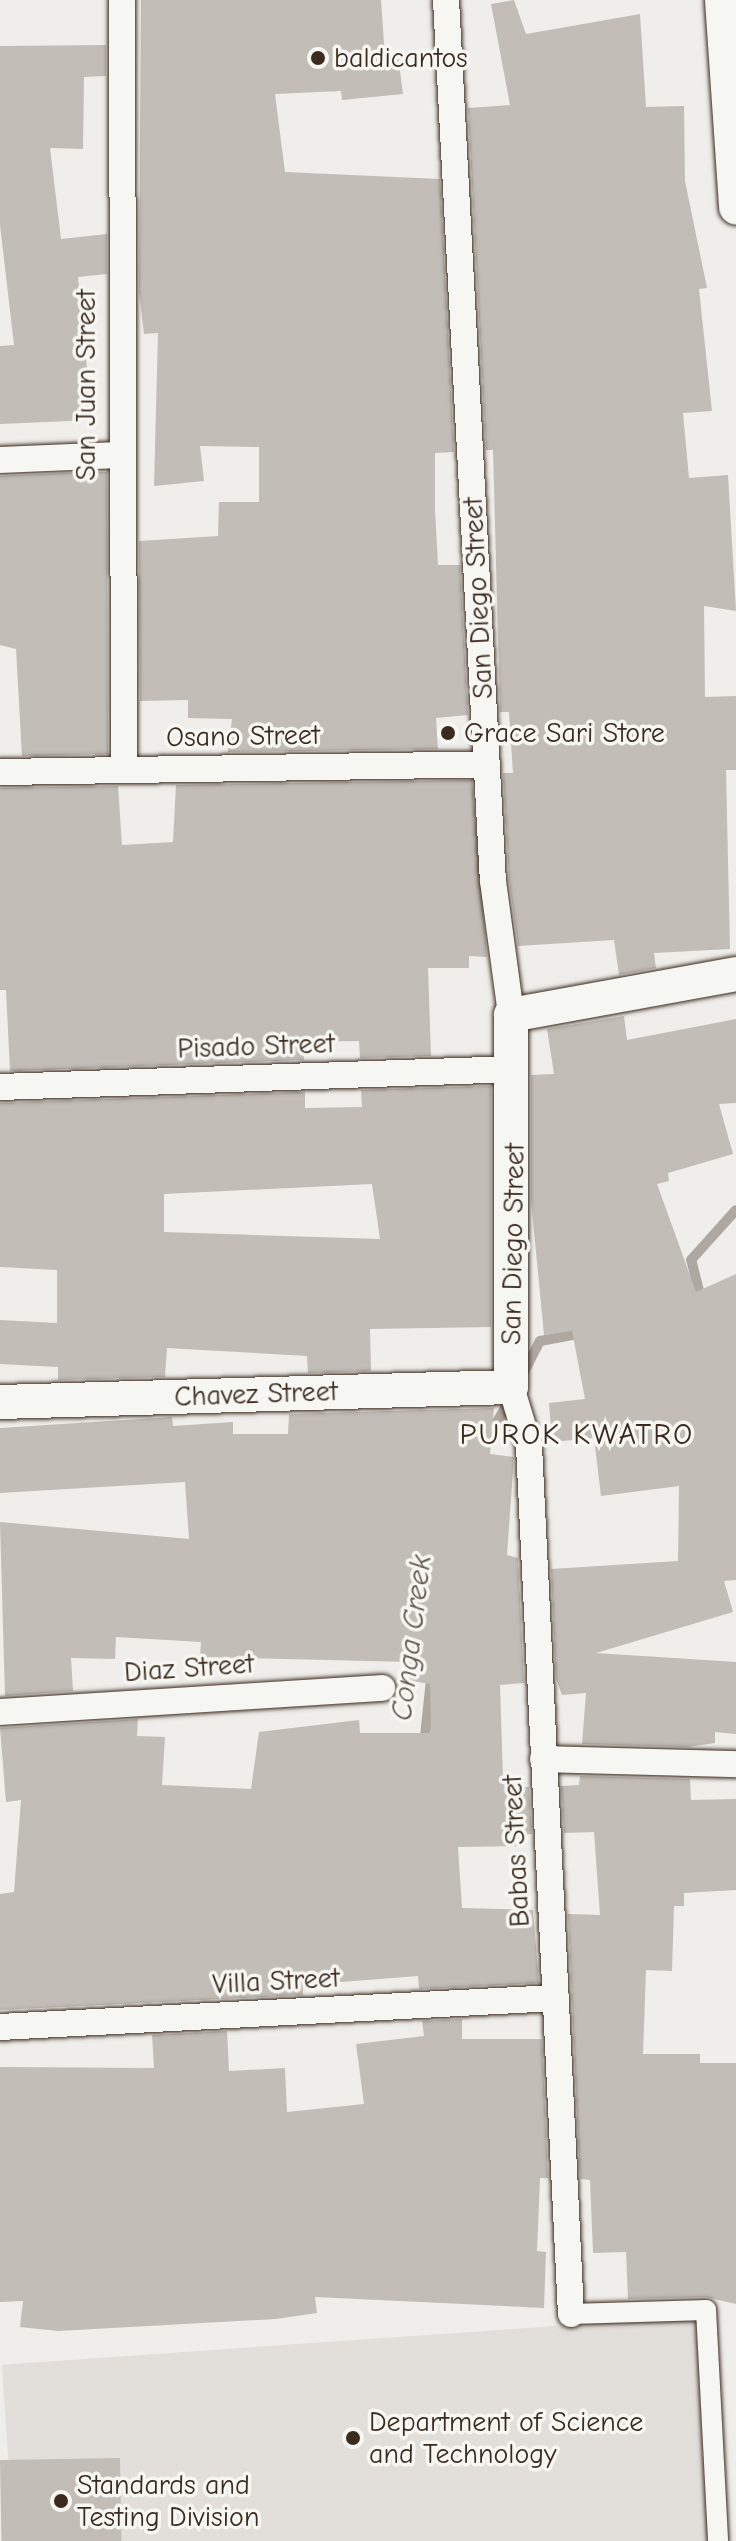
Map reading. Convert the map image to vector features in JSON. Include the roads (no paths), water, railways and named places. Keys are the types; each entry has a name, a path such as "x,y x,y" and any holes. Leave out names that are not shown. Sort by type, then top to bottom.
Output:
{"street":[{"name":"San Juan Street","path":"122,0 118,455 124,770"},
{"name":"San Diego Street","path":"446,0 487,764 515,1069 515,1395"},
{"path":"722,0 736,208"},
{"path":"0,460 118,455"},
{"name":"Osano Street","path":"0,772 487,764"},
{"path":"511,1015 736,974"},
{"name":"Pisado Street","path":"0,1087 515,1069"},
{"name":"Chavez Street","path":"0,1402 515,1395"},
{"name":"Babas Street","path":"515,1395 529,1446 571,2314"},
{"name":"Diaz Street","path":"0,1712 382,1688"},
{"path":"543,1759 736,1764"},
{"name":"Villa Street","path":"0,2027 556,1998"},
{"path":"571,2314 706,2310 718,2541"}],"waterway":[{"name":"Conga Creek","path":"687,1294 699,1291 691,1260 736,1210"},
{"name":"Conga Creek","path":"522,1376 540,1341 583,1333"},
{"name":"Conga Creek","path":"487,1439 511,1398"},
{"name":"Conga Creek","path":"424,1746 431,1679"}],"place":[{"name":"baldicantos","path":"318,58"},
{"name":"Grace Sari Store","path":"448,733"},
{"name":"Department of Science and Technology","path":"353,2438"},
{"name":"Standards and Testing Division","path":"61,2501"}],"district":[{"name":"PUROK KWATRO","path":"577,1435"}]}
